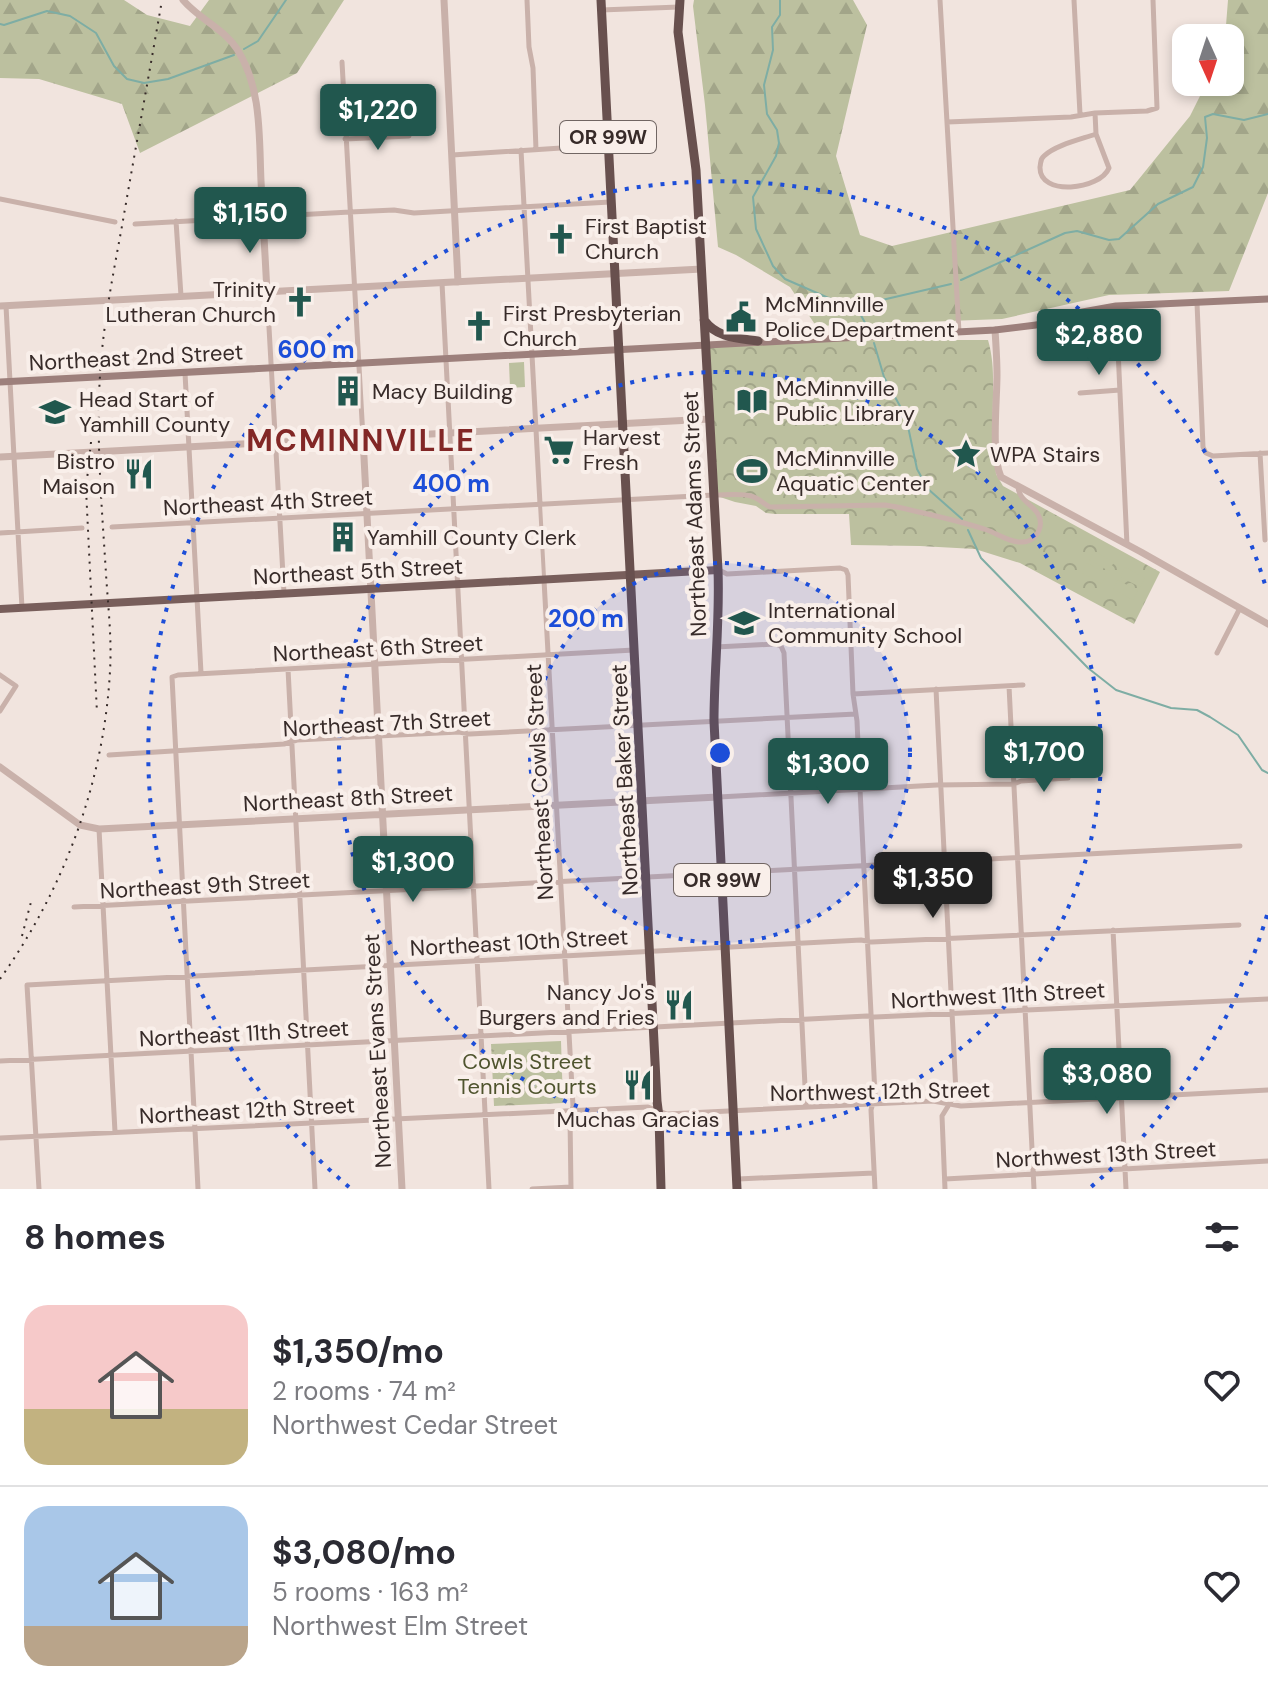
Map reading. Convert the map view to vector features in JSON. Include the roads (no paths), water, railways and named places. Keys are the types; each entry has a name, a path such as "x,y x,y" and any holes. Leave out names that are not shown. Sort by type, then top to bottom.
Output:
{"highway":[{"name":"OR 99W","path":"680,3 678,32 696,170 702,269"},
{"name":"OR 99W","path":"601,5 615,273"},
{"name":"Northeast Adams Street","path":"702,269 718,570 714,721 737,1184"},
{"name":"Northeast Baker Street","path":"615,273 662,1185"},
{"path":"704,320 718,333 758,341"}],"main road":[{"name":"Northeast 2nd Street","path":"0,382 995,330 1036,325 1116,306 1268,299"},
{"name":"Northeast 5th Street","path":"0,609 718,570"}],"street":[{"path":"183,0 236,46 255,95 284,593"},
{"path":"444,0 458,282"},
{"path":"527,0 536,150"},
{"path":"940,0 959,332"},
{"path":"1074,0 1080,114"},
{"path":"947,122 1071,117 1157,108 1153,0"},
{"path":"601,5 680,3"},
{"name":"Northeast Evans Street","path":"342,62 402,1189"},
{"path":"1095,113 1096,134 1109,168 1106,175 1084,185 1049,185 1043,180 1040,174 1044,156 1096,134"},
{"path":"345,139 409,136"},
{"path":"452,155 608,145"},
{"name":"Northeast Cowls Street","path":"521,150 565,956 572,1111 571,1188"},
{"path":"0,199 115,222"},
{"path":"135,224 611,202"},
{"path":"176,221 181,296"},
{"path":"22,608 3,306 702,269"},
{"path":"442,283 489,1189"},
{"path":"1197,303 1203,447 1206,453 1213,456 1268,453"},
{"path":"1116,306 1127,545"},
{"path":"995,330 996,418 1001,477 1268,624"},
{"path":"185,372 201,673"},
{"path":"1080,393 1120,390"},
{"path":"0,457 710,419"},
{"path":"1260,453 1265,540"},
{"name":"Northeast 4th Street","path":"112,527 714,495 751,496 770,507 885,505 989,530 1022,542 1034,538 1041,523 1037,512 1020,497 1018,486"},
{"path":"0,533 82,528"},
{"path":"718,570 727,574 846,570 868,941 875,1095 871,1110 875,1189"},
{"path":"1217,653 1240,608"},
{"path":"716,647 775,644 781,646 784,653 806,1107"},
{"name":"Northeast 6th Street","path":"175,751 172,677 178,675 635,650"},
{"path":"288,669 315,1189"},
{"path":"0,675 16,686 0,711"},
{"path":"853,694 1023,685"},
{"path":"1009,686 1034,1189"},
{"path":"936,689 956,1093 942,1116 945,1189"},
{"name":"Northeast 7th Street","path":"109,755 297,740 856,714"},
{"path":"175,751 198,1189"},
{"name":"Northeast 8th Street","path":"0,767 80,825 91,829 718,797"},
{"path":"718,797 1014,784 1068,778"},
{"path":"99,829 115,1132"},
{"name":"Northeast 9th Street","path":"74,907 1240,846"},
{"name":"Northeast 10th Street","path":"32,1060 27,985 798,943 1239,925"},
{"path":"1113,930 1126,1189"},
{"name":"Northwest 11th Street","path":"729,1023 1268,999"},
{"name":"Northeast 11th Street","path":"0,1061 729,1023"},
{"path":"32,1060 39,1189"},
{"name":"Northwest 12th Street","path":"733,1110 933,1101 961,1106 1268,1090"},
{"name":"Northeast 12th Street","path":"0,1138 648,1107 667,1114 733,1110"},
{"name":"Northwest 13th Street","path":"945,1179 1268,1161"},
{"path":"737,1184 874,1173"},
{"path":"532,1189 571,1188"}],"waterway":[{"path":"244,49 258,41 286,0"},
{"path":"780,0 780,15 772,27 773,50 764,85 767,114 777,130 779,143 776,156 753,197 756,229 773,266 785,279 840,303 856,306 951,284"},
{"path":"0,24 47,11 70,16 96,33 114,66 127,79 144,83 168,79 234,55"},
{"path":"961,280 1065,233 1077,231 1109,240 1119,239 1158,204 1193,187 1203,167 1207,138 1205,117 1213,114 1244,120 1268,114"},
{"path":"857,308 870,332"},
{"path":"874,343 884,377 906,417 917,469 928,489 962,519"},
{"path":"968,530 981,558 1088,668 1116,690 1171,708 1197,710 1210,717 1238,735 1262,770 1268,773"}],"railway":[{"path":"0,979 43,909 77,833 99,753 106,712 110,647 99,450 101,356 162,0"},
{"path":"91,442 86,489 97,713"},
{"path":"22,936 31,902"}],"place":[{"name":"First Baptist Church","path":"561,239"},
{"name":"Trinity Lutheran Church","path":"300,302"},
{"name":"McMinnville Police Department","path":"741,317"},
{"name":"First Presbyterian Church","path":"479,326"},
{"name":"Macy Building","path":"348,391"},
{"name":"McMinnville Public Library","path":"752,401"},
{"name":"Head Start of Yamhill County","path":"55,412"},
{"name":"Harvest Fresh","path":"559,450"},
{"name":"WPA Stairs","path":"966,454"},
{"name":"McMinnville Aquatic Center","path":"752,471"},
{"name":"Bistro Maison","path":"139,474"},
{"name":"Yamhill County Clerk","path":"343,537"},
{"name":"International Community School","path":"744,623"},
{"name":"Nancy Jo's Burgers and Fries","path":"679,1005"},
{"name":"Muchas Gracias","path":"638,1085"}],"district":[{"name":"MCMINNVILLE","path":"361,441"}],"park label":[{"name":"Cowls Street Tennis Courts","path":"527,1074"}]}
